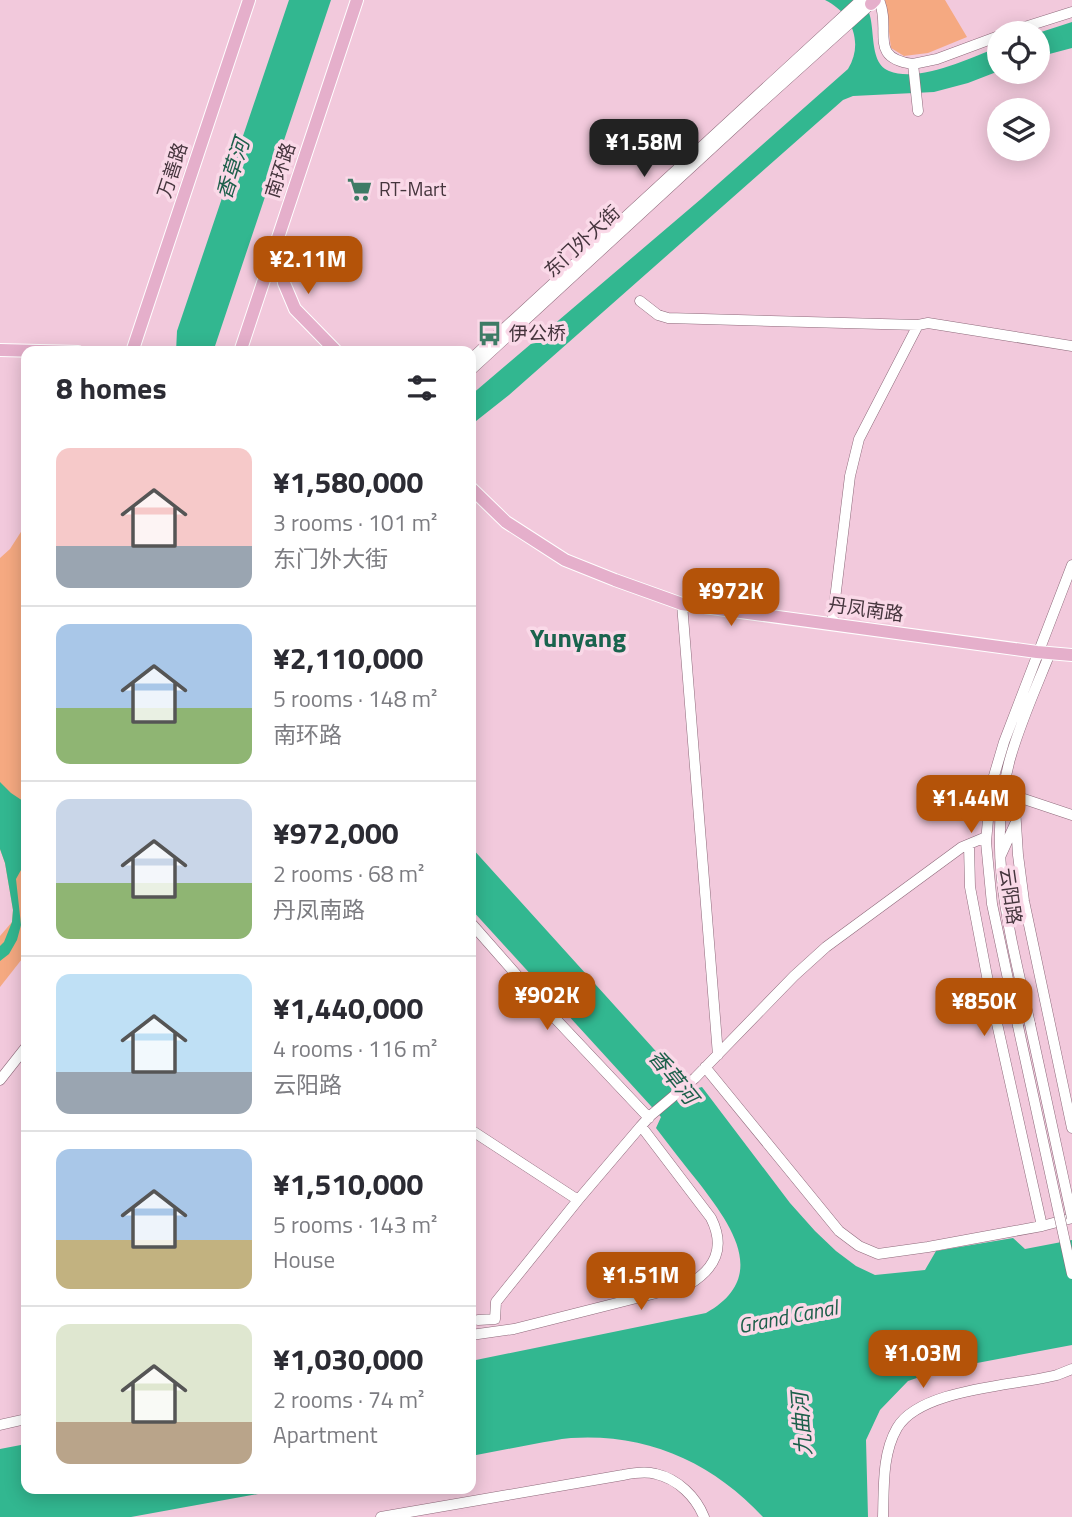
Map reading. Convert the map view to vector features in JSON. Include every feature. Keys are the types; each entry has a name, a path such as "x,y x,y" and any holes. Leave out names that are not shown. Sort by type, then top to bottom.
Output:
{"main road":[{"name":"万善路","path":"134,346 249,0"},
{"name":"南环路","path":"242,346 357,0"},
{"path":"277,240 284,283 295,309 331,346"},
{"path":"0,350 21,351"},
{"name":"丹凤南路","path":"476,493 506,522 565,559 682,604 1072,654"}],"street":[{"path":"841,25 871,1 882,7 886,52 891,59 913,66 987,40"},
{"path":"1044,21 1072,12"},
{"name":"东门外大街","path":"476,354 841,25"},
{"name":"东门外大街","path":"476,365 841,25"},
{"path":"913,66 918,111"},
{"path":"640,301 658,315 668,318 918,325 928,323 1072,346"},
{"path":"832,624 850,475 859,439 918,325"},
{"path":"1044,652 1072,565"},
{"path":"682,604 718,1055"},
{"name":"云阳路","path":"1044,652 1010,760 1002,804 1000,858 1002,887 1072,1218"},
{"name":"云阳路","path":"1044,652 1004,742 991,786 986,837 992,904 1072,1274"},
{"path":"1006,780 1021,798 1072,815"},
{"path":"1006,780 1014,808 1024,901 1072,1128"},
{"path":"1000,858 1016,822 1021,798"},
{"path":"478,1320 495,1319 496,1302 641,1126 695,1078 794,976 826,947 962,847 986,837"},
{"path":"969,845 970,887 985,966 1042,1226"},
{"path":"476,929 551,1014 649,1117"},
{"path":"0,1080 21,1054"},
{"path":"705,1067 839,1231 859,1246 878,1254 1042,1226 1072,1218"},
{"path":"476,1334 514,1329 688,1285 702,1277 711,1266 718,1242 711,1219 641,1126"},
{"path":"476,1133 578,1200"},
{"path":"883,1517 886,1461 898,1426 916,1409 961,1392 1056,1375 1072,1369"},
{"path":"0,1424 21,1420"},
{"path":"381,1517 646,1473 668,1478 681,1486 699,1504 704,1517"}],"shaded area":[{"path":"885,0 945,0 967,37 928,53 904,56 891,48"},
{"path":"21,532 21,960 0,987 0,936 12,922 13,910 0,849 0,558 10,549"}],"water":[{"name":"香草河","path":"289,0 331,0 215,346 176,346 177,331"},
{"path":"825,0 858,0 865,5 872,24 877,57 881,65 889,71 901,74 929,72 987,52 987,76 934,92 853,96 843,100 509,395 476,421 476,391 701,199 848,69 853,59 855,39 853,30 842,13"},
{"path":"1072,22 1072,48 1050,54 1050,29"},
{"path":"0,782 21,800 21,870 16,879 21,925 9,954 0,961 0,946 12,922 13,910 0,849"},
{"path":"476,853 691,1090 702,1087 790,1203 815,1231 856,1266 875,1275 925,1270 936,1251 1013,1238 1025,1249 1072,1240 1072,1345 940,1370 908,1381 880,1410 866,1440 868,1517 763,1517 722,1481 700,1467 652,1446 626,1440 571,1438 476,1455 476,1360 706,1313 725,1299 736,1283 740,1267 732,1233 723,1216 656,1128 661,1117 476,914"},
{"path":"21,1445 21,1494 258,1494 131,1517 0,1517 0,1449"}],"place":[{"name":"RT-Mart","path":"359,189"},
{"name":"伊公桥","path":"489,333"}],"district":[{"name":"Yunyang","path":"578,638"}],"water label":[{"name":"Grand Canal","path":"788,1317"},
{"name":"九曲河","path":"802,1424"}]}
